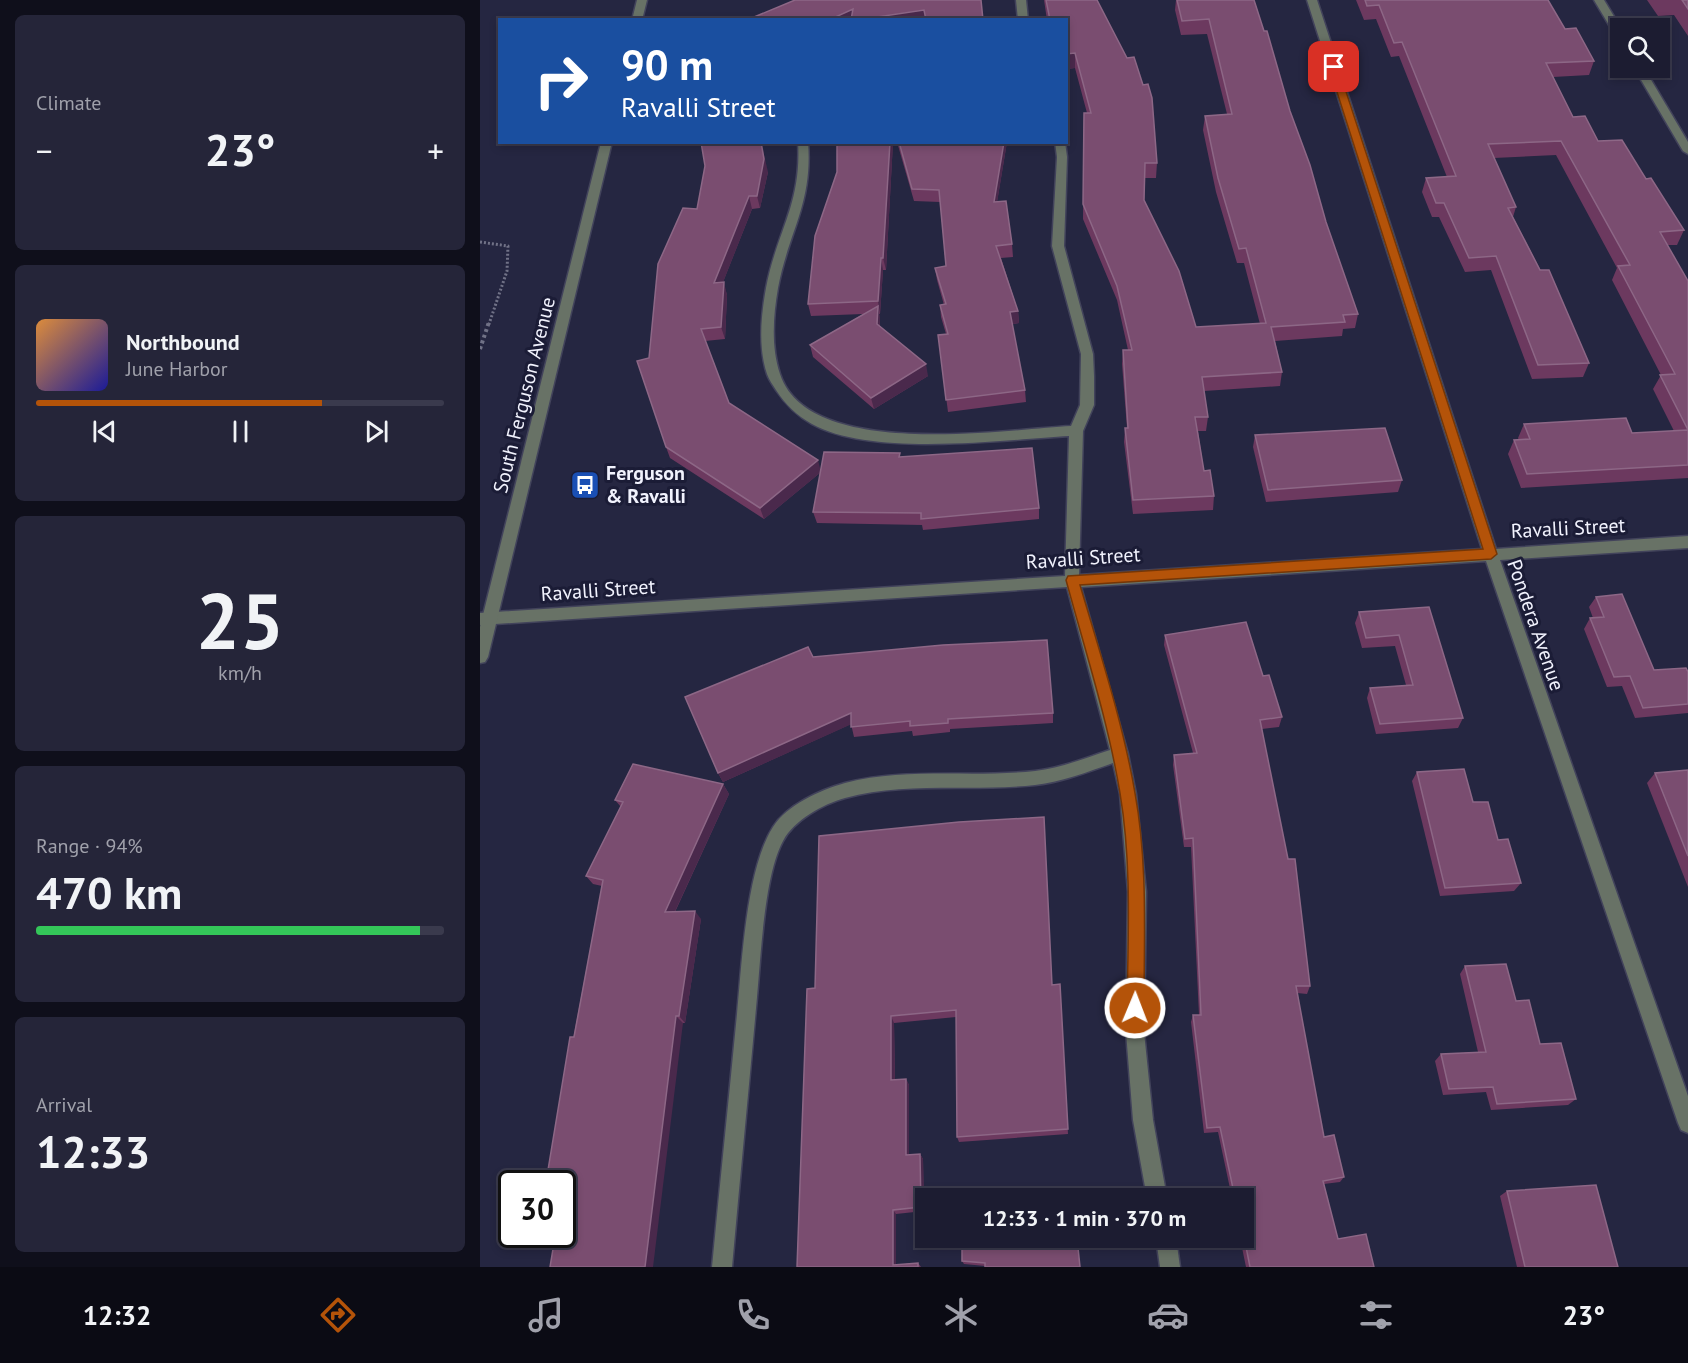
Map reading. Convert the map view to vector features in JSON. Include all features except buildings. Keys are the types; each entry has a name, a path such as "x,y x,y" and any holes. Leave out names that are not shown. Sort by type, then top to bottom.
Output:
{"street":[{"path":"638,18 642,0"},
{"path":"1021,0 1023,18"},
{"name":"Pondera Avenue","path":"1312,0 1491,554 1688,1123"},
{"path":"1599,0 1610,18"},
{"path":"1645,78 1688,151"},
{"name":"South Ferguson Avenue","path":"480,657 485,618 606,144"},
{"path":"803,144 804,183 799,212 781,258 772,290 767,334 770,365 775,379 783,394 795,408 827,427 866,437 887,439 927,440 1076,430"},
{"path":"1060,144 1062,157 1058,246 1085,345 1088,376 1087,405 1076,430 1072,580 1128,794 1137,892 1135,1032 1143,1120 1155,1188"},
{"name":"Ravalli Street","path":"485,618 1688,542"},
{"path":"722,1267 754,934 766,861 784,826 812,805 847,791 886,786 1038,778 1119,754"},
{"path":"1167,1248 1170,1267"}],"path":[{"path":"480,242 508,246 510,257 506,279 485,329 480,349"}],"place":[{"name":"Ferguson & Ravalli","path":"585,485"}],"route":[{"path":"1135,1008 1137,892 1128,794 1109,713 1072,580 1491,554 1334,67"}]}
